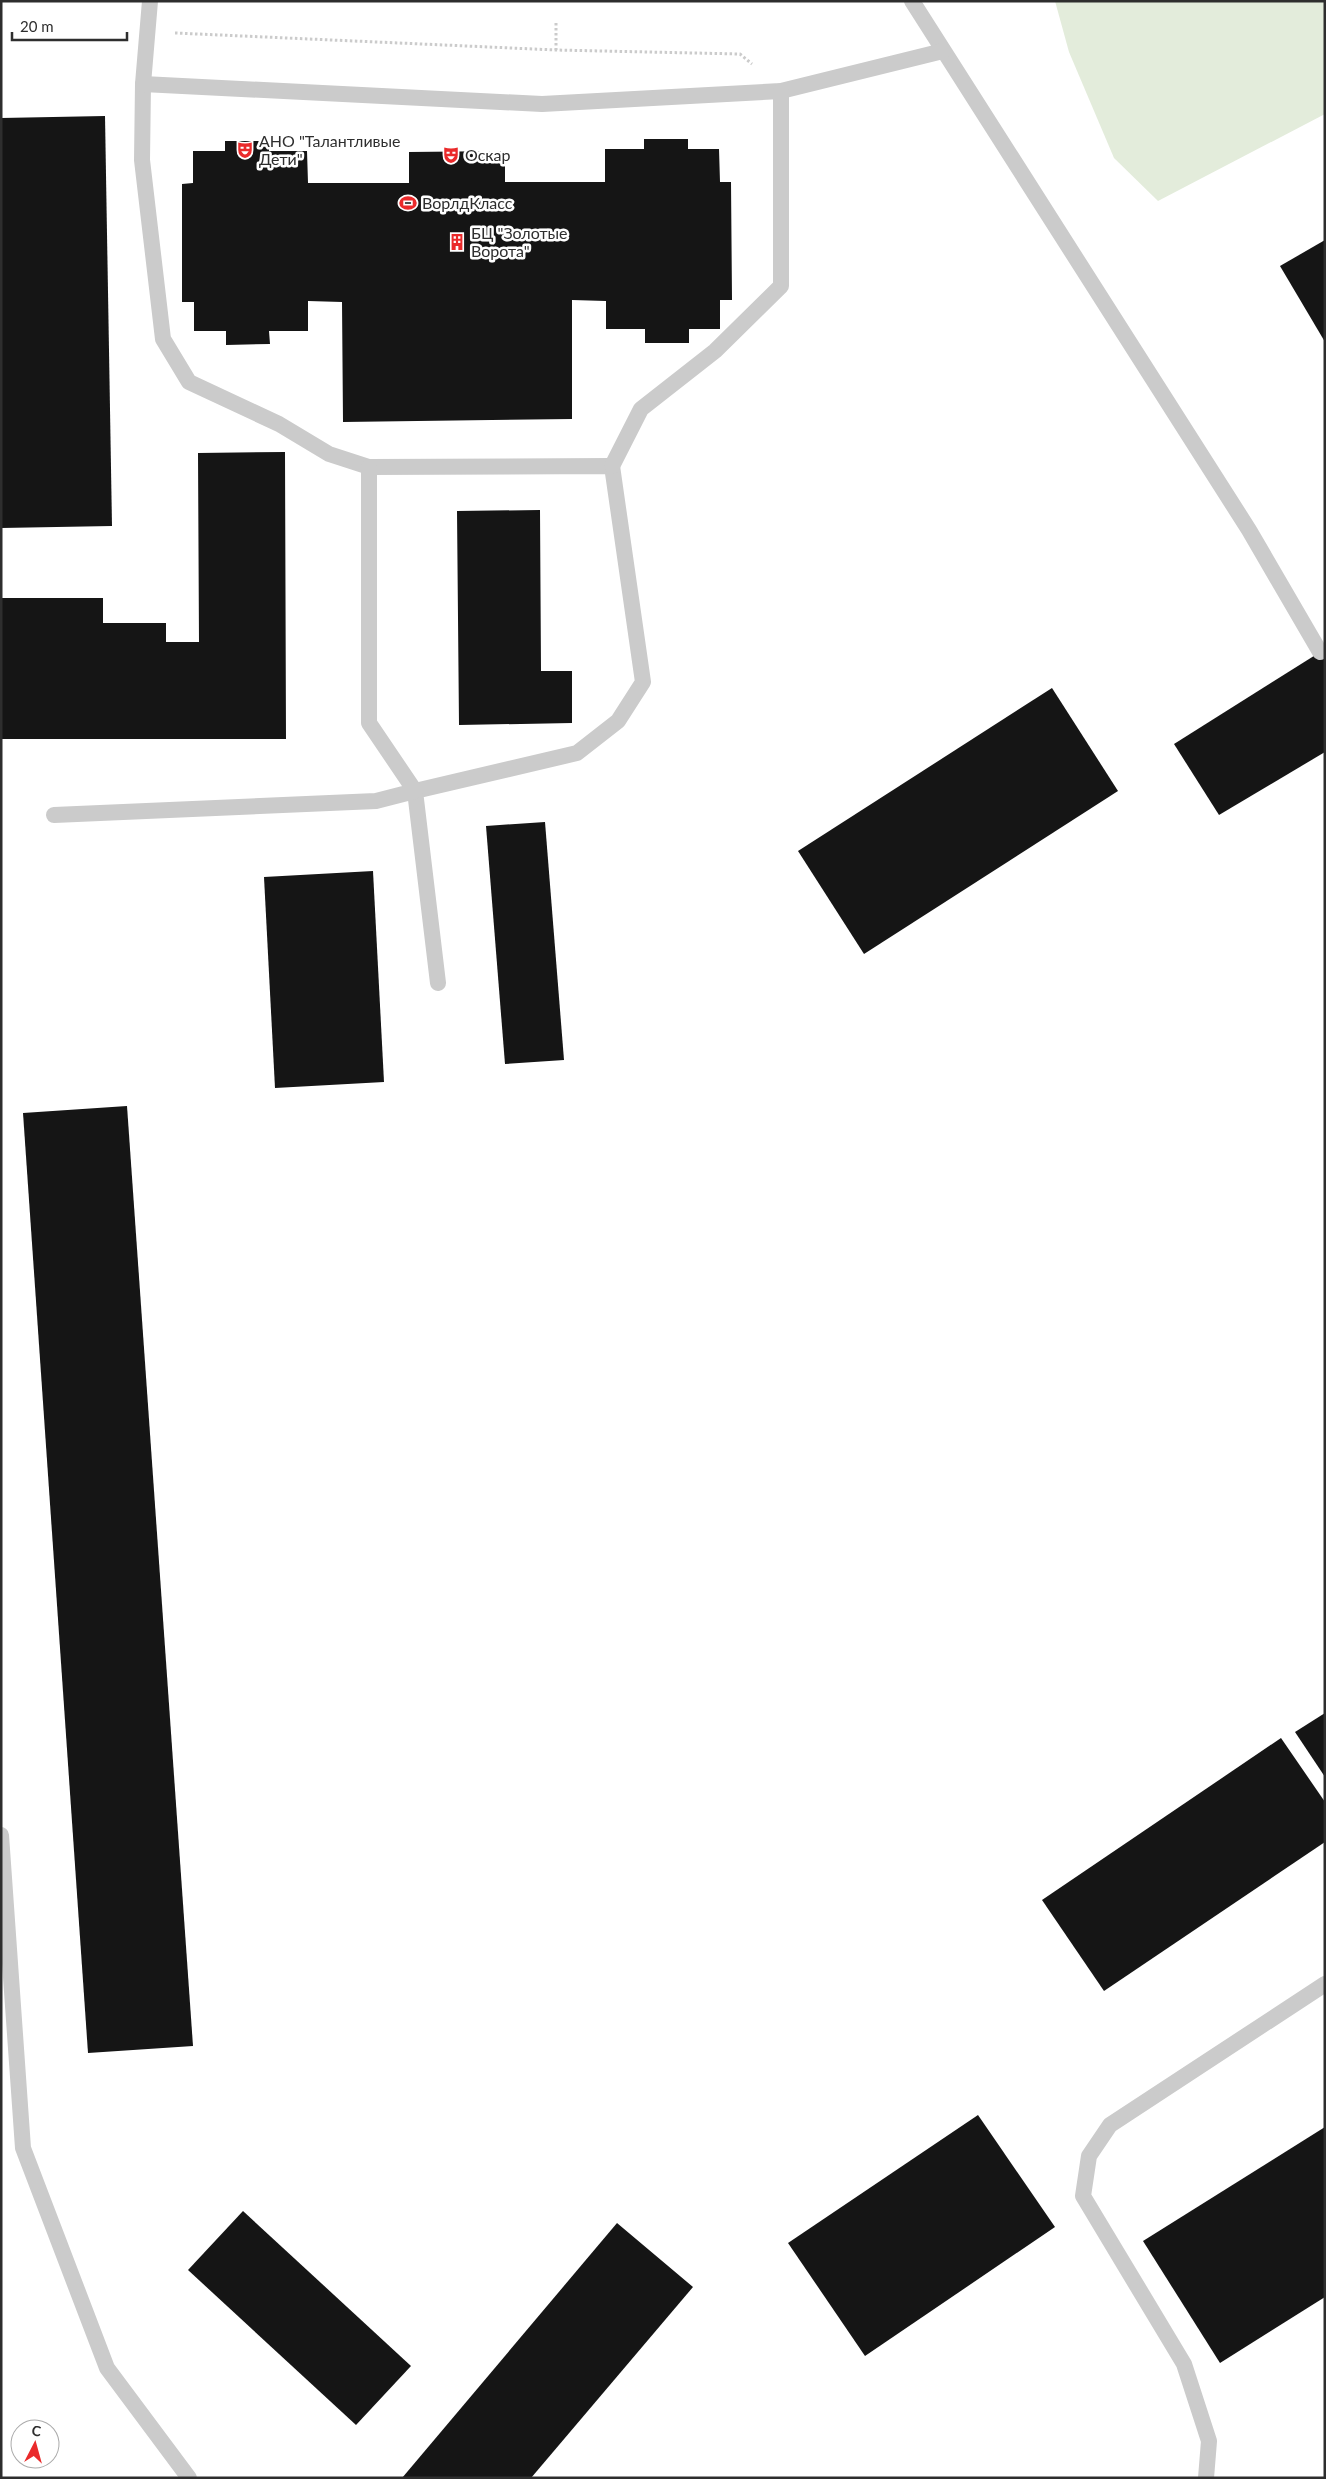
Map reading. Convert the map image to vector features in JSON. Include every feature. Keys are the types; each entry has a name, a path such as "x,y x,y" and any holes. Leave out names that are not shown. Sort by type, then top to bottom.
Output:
{"lane":[{"path":"150,1 143,84 142,160 163,339 189,382 279,424 329,454 370,467 612,466"},
{"path":"912,1 1249,530 1320,652"},
{"path":"143,84 542,104 781,91 943,50"},
{"path":"54,815 376,800 577,753 618,721 643,682 612,466 641,409 715,351 781,286 781,91"},
{"path":"370,467 369,724 415,791 438,983"},
{"path":"1,1835 24,2148 106,2368 189,2478"},
{"path":"1206,2478 1209,2441 1184,2364 1083,2196 1089,2156 1110,2125 1325,1984"}],"path":[{"path":"556,23 556,50"},
{"path":"147,32 556,50 740,54 781,91"}],"green space":[{"path":"1055,1 1325,1 1325,114 1158,201 1114,158 1069,52"}],"building":[{"path":"105,116 112,526 1,528 1,118"},
{"path":"644,139 688,139 688,149 719,149 720,182 731,182 732,300 720,300 720,329 689,329 689,343 645,343 645,329 606,329 606,301 572,300 572,419 343,422 342,302 308,301 308,331 269,331 270,344 226,345 226,331 194,331 194,302 182,302 182,184 193,183 193,151 225,151 225,141 269,141 269,151 307,151 308,183 409,183 409,152 505,151 505,182 605,182 605,149 644,149"},
{"path":"1325,240 1325,342 1280,266"},
{"path":"285,452 286,739 1,739 1,598 103,598 103,623 166,623 166,642 199,642 198,453"},
{"path":"540,510 541,671 572,671 572,723 459,725 457,511"},
{"path":"1325,649 1325,752 1219,815 1174,744"},
{"path":"1052,688 1118,791 864,954 798,851"},
{"path":"545,822 564,1060 505,1064 486,826"},
{"path":"373,871 384,1082 275,1088 264,877"},
{"path":"127,1106 193,2046 88,2053 23,1113"},
{"path":"1325,1713 1325,1777 1295,1732"},
{"path":"1281,1738 1325,1802 1325,1842 1104,1991 1042,1900"},
{"path":"978,2115 1055,2227 865,2356 788,2243"},
{"path":"1325,2127 1325,2297 1220,2363 1143,2241"},
{"path":"243,2211 411,2366 356,2425 188,2270"},
{"path":"617,2223 693,2287 531,2478 402,2478"}],"place":[{"name":"АНО \"Талантливые Дети\"","path":"245,150"},
{"name":"Оскар","path":"451,155"},
{"name":"ВорлдКласс","path":"408,203"},
{"name":"БЦ \"Золотые Ворота\"","path":"457,242"}]}
